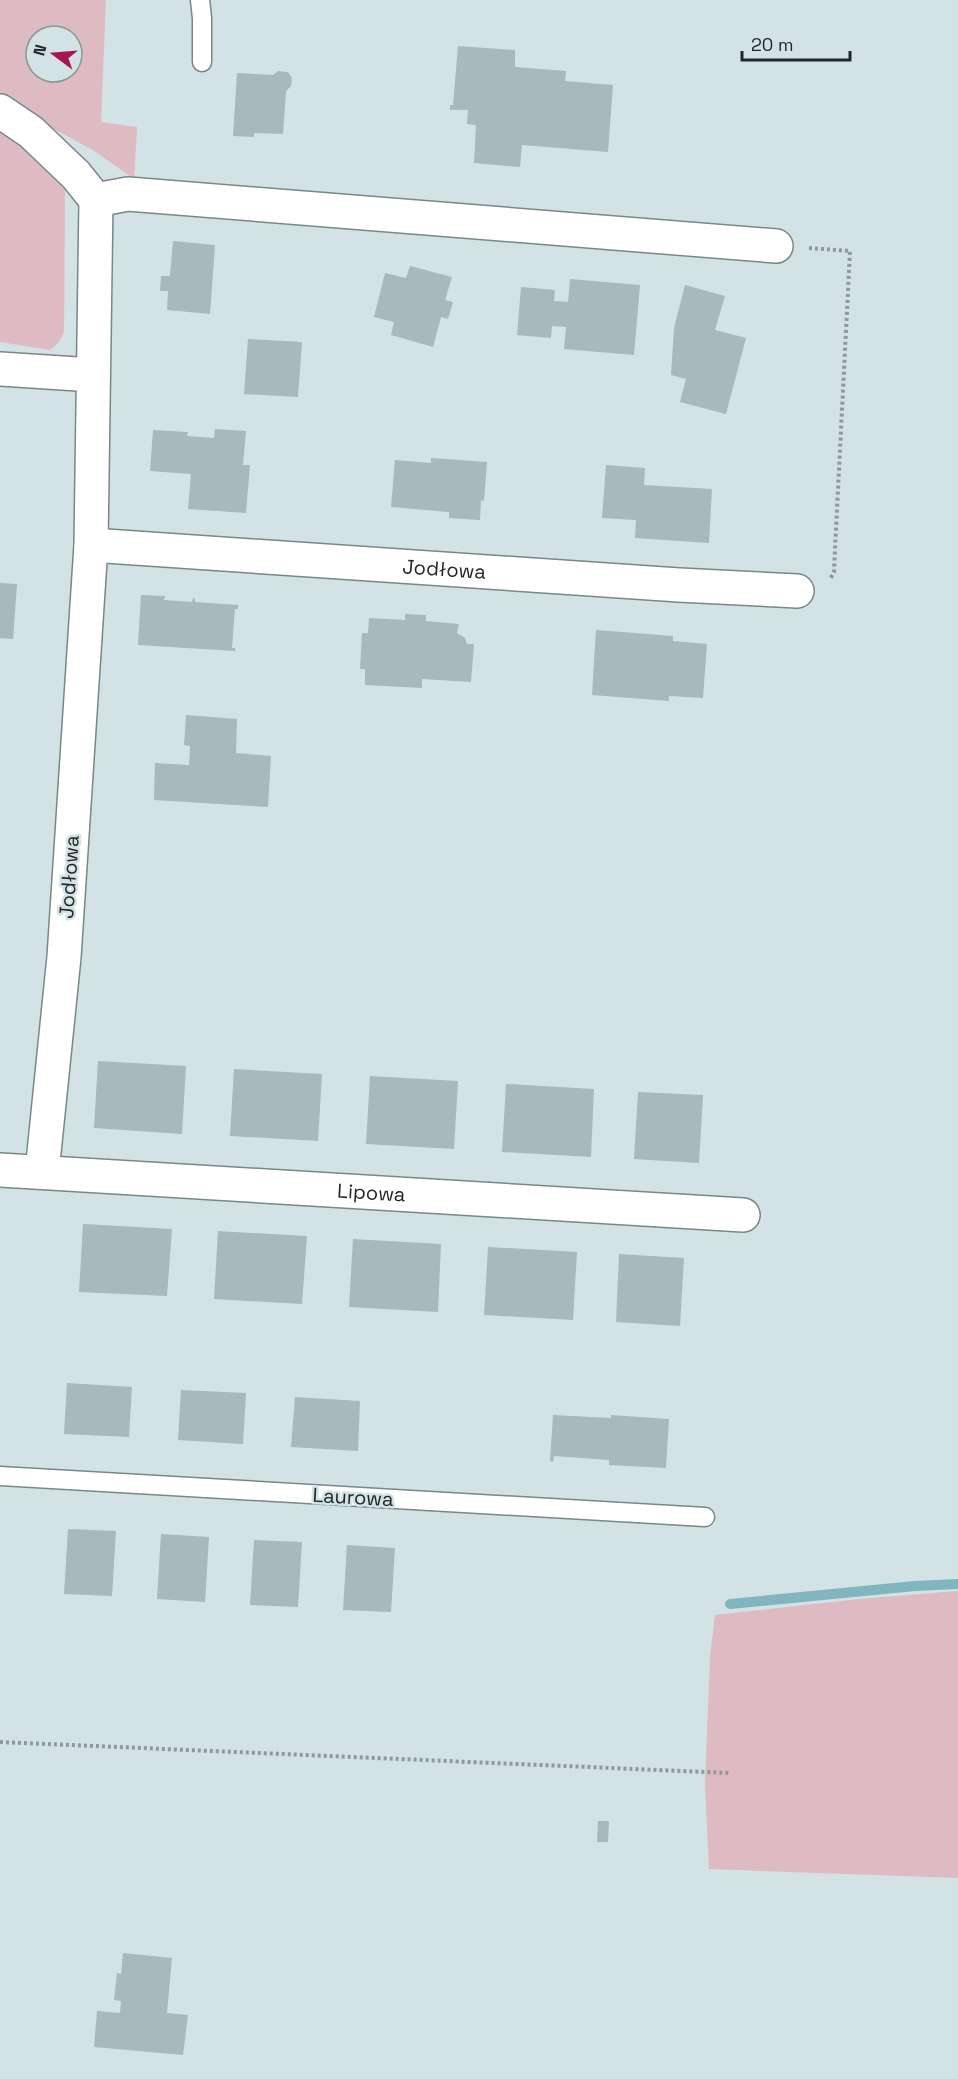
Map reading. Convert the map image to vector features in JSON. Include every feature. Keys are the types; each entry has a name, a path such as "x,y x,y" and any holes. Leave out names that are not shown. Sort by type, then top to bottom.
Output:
{"street":[{"path":"0,111 31,132 75,175 96,200 128,194 776,246"},
{"name":"Jodłowa","path":"42,1172 64,957 91,545 96,200"},
{"path":"0,369 93,375"},
{"name":"Jodłowa","path":"91,545 667,585 796,591"},
{"name":"Lipowa","path":"0,1170 743,1215"}],"lane":[{"path":"200,0 202,62"},
{"name":"Laurowa","path":"0,1476 705,1517"}],"path":[{"path":"776,246 850,251 834,572 823,590 796,591"},
{"path":"0,1742 729,1773"}],"shaded area":[{"path":"0,0 106,0 101,122 137,127 134,179 93,150 35,119 0,93"},
{"path":"0,120 32,147 65,191 64,332 59,342 50,350 0,342"},
{"path":"958,1591 958,1878 709,1869 705,1784 710,1657 715,1615"}],"building":[{"path":"458,46 515,50 515,67 566,71 565,81 613,85 608,152 522,145 520,167 474,163 476,125 467,124 468,110 450,110 450,105 453,105"},
{"path":"278,71 288,72 292,78 291,86 286,91 283,134 254,133 254,137 233,136 237,73 273,75"},
{"path":"173,241 215,245 210,314 167,310 168,291 160,291 161,276 170,276"},
{"path":"410,266 452,277 445,300 453,302 448,319 441,317 433,347 391,335 394,322 374,317 385,273 406,278"},
{"path":"570,279 640,285 634,355 564,349 566,327 552,326 551,338 517,335 521,287 555,290 554,301 568,302"},
{"path":"685,285 725,296 715,330 746,338 726,414 680,402 686,379 671,375 674,328"},
{"path":"248,339 302,342 298,397 244,394"},
{"path":"215,429 246,431 243,465 250,465 246,513 188,509 191,474 150,471 153,430 188,432 187,436 214,438"},
{"path":"431,458 487,462 480,520 449,518 449,512 391,507 395,460 431,463"},
{"path":"606,465 645,468 644,485 712,489 709,543 635,538 636,520 602,518"},
{"path":"0,583 17,584 13,639 0,638"},
{"path":"141,595 165,596 164,600 192,602 193,598 195,602 238,605 238,609 235,609 232,648 235,648 235,651 138,645"},
{"path":"405,614 426,615 426,621 459,624 457,633 465,638 467,644 474,644 471,682 422,679 422,688 365,685 365,669 360,669 362,633 368,633 369,618 405,620"},
{"path":"596,630 673,636 673,641 707,644 703,698 669,696 669,701 592,695"},
{"path":"186,715 237,719 236,753 271,756 268,807 154,800 155,763 189,765 190,746 184,745"},
{"path":"98,1061 186,1066 182,1134 94,1128"},
{"path":"234,1069 322,1074 318,1141 230,1136"},
{"path":"370,1076 458,1081 454,1149 366,1144"},
{"path":"506,1084 594,1089 591,1157 502,1152"},
{"path":"638,1092 703,1095 699,1163 634,1159"},
{"path":"83,1224 172,1229 167,1296 79,1292"},
{"path":"218,1231 307,1236 302,1304 214,1299"},
{"path":"353,1239 441,1244 438,1312 349,1307"},
{"path":"488,1247 577,1252 573,1320 484,1315"},
{"path":"619,1254 684,1258 680,1326 616,1322"},
{"path":"67,1383 132,1387 129,1437 64,1434"},
{"path":"181,1390 246,1393 243,1444 178,1440"},
{"path":"295,1397 360,1401 358,1451 291,1447"},
{"path":"553,1415 611,1418 611,1415 669,1419 666,1468 609,1465 609,1460 554,1456 553,1462 550,1461"},
{"path":"68,1529 116,1531 112,1596 64,1594"},
{"path":"161,1534 209,1537 205,1602 157,1599"},
{"path":"254,1540 302,1542 298,1607 250,1605"},
{"path":"347,1545 395,1548 391,1612 343,1610"},
{"path":"598,1821 609,1821 608,1842 597,1842"},
{"path":"123,1953 172,1958 167,2013 188,2015 183,2055 94,2047 97,2011 120,2013 121,2001 114,2000 117,1973 121,1974"}],"waterway":[{"path":"730,1604 958,1584"}]}
